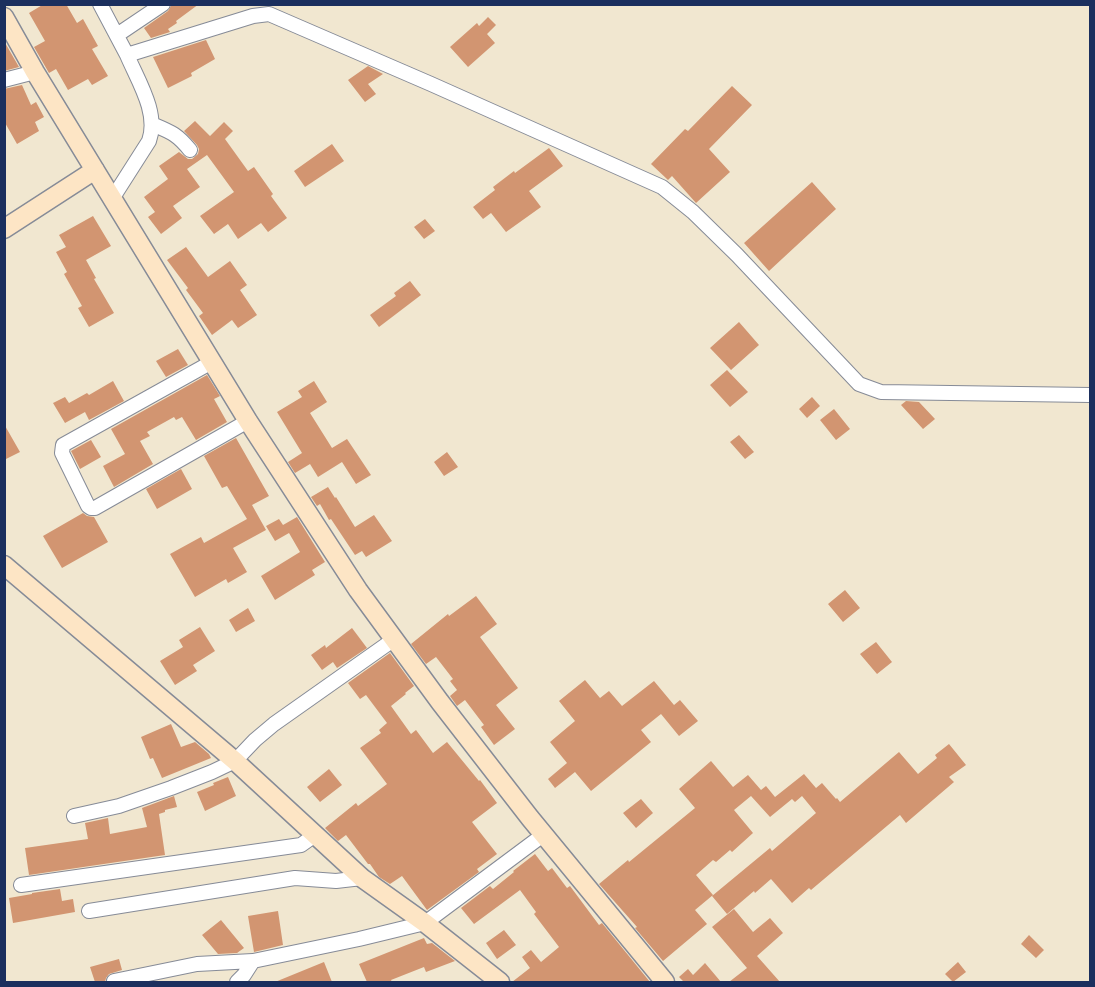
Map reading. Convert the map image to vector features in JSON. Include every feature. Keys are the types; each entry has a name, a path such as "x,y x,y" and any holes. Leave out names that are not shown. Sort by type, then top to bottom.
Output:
{"main road":[{"path":"4,17 35,72 248,421 358,591 543,835 665,982"},
{"path":"4,229 95,170"},
{"path":"4,565 236,760 362,878 425,923 500,982"}],"street":[{"path":"100,4 127,55 150,110 152,124 149,141 112,199"},
{"path":"117,35 163,4"},
{"path":"127,55 253,16 264,14 275,16 662,187 693,212 737,255 859,384 881,392 1090,395"},
{"path":"4,80 35,72"},
{"path":"152,124 174,133 190,150"},
{"path":"212,362 63,445 62,453 88,506 95,508 248,421"},
{"path":"74,816 118,806 171,788 236,760 274,724 393,640"},
{"path":"21,885 301,845 315,835"},
{"path":"114,981 197,963 253,961 425,923 543,835"},
{"path":"88,911 295,878 336,881 362,878"},
{"path":"237,982 253,961"}],"building":[{"path":"44,4 66,4 77,23 83,19 98,46 92,49 108,76 92,85 88,79 68,90 56,69 49,73 34,47 45,41 29,13"},
{"path":"172,4 199,4 176,21 177,23 168,29 170,32 151,38 144,28 168,11"},
{"path":"488,17 496,25 487,34 495,43 468,67 450,47 477,23 479,26"},
{"path":"206,40 215,59 191,73 192,76 168,88 153,57"},
{"path":"4,41 19,67 4,71"},
{"path":"368,66 383,74 368,84 376,94 365,102 348,80"},
{"path":"22,85 31,105 36,102 44,117 35,122 39,131 17,144 4,121 4,89"},
{"path":"732,86 752,105 709,149 730,172 696,203 672,176 668,180 651,164 685,129 688,131"},
{"path":"195,121 210,136 224,122 233,131 225,139 248,171 254,167 287,218 268,232 261,223 238,239 228,224 214,234 200,216 234,192 207,155 187,169 200,187 173,206 182,218 161,234 148,217 155,212 144,197 168,179 159,166 179,152 188,159 198,154 197,145 184,131"},
{"path":"332,144 344,161 305,187 294,171"},
{"path":"549,148 563,166 529,191 541,207 506,232 491,213 483,219 473,207 495,190 493,187"},
{"path":"812,182 836,209 769,271 744,243"},
{"path":"93,216 111,246 86,260 96,278 94,279 114,313 89,327 78,308 82,306 64,274 67,272 56,252 66,247 59,235"},
{"path":"425,219 435,231 424,239 414,227"},
{"path":"186,247 208,277 230,261 247,285 240,290 257,315 238,328 232,320 212,335 199,316 203,313 186,290 188,288 167,260"},
{"path":"410,281 421,295 379,327 370,315 396,296 394,293"},
{"path":"739,322 759,345 731,370 710,348"},
{"path":"178,349 188,365 166,377 156,361"},
{"path":"727,370 748,392 730,407 710,385"},
{"path":"207,375 220,396 214,399 227,422 196,440 182,417 176,420 174,417 147,432 150,436 140,441 153,464 114,487 103,466 125,454 111,429"},
{"path":"113,381 124,401 89,420 85,412 65,423 53,403 65,397 69,403"},
{"path":"314,381 327,402 310,413 332,448 347,439 371,475 356,484 342,462 318,477 310,464 295,473 288,462 302,453 277,412 302,397 298,391"},
{"path":"812,397 820,406 807,418 799,409"},
{"path":"906,401 919,402 935,419 923,429 901,405"},
{"path":"834,409 850,429 836,440 820,420"},
{"path":"4,424 20,452 4,460"},
{"path":"739,435 754,452 745,459 730,442"},
{"path":"236,438 269,496 252,505 266,530 233,548 247,572 228,583 226,579 195,597 170,554 201,537 204,543 247,519 227,486 222,488 204,456"},
{"path":"91,440 101,457 80,469 71,451"},
{"path":"447,452 458,467 444,476 434,462"},
{"path":"181,469 192,489 157,509 146,489"},
{"path":"328,487 355,527 374,515 392,541 366,557 362,551 355,555 320,504 317,506 311,497"},
{"path":"83,513 94,517 108,542 62,568 43,536"},
{"path":"297,517 325,562 312,570 315,575 275,600 261,576 300,552 289,533 275,541 266,526 279,519 283,525"},
{"path":"845,590 860,608 843,622 828,604"},
{"path":"476,596 497,624 480,637 518,688 496,705 515,729 494,745 481,727 484,725 465,700 457,706 450,696 457,690 450,681 453,679 436,657 426,664 411,644 448,614 449,616"},
{"path":"248,608 255,621 236,632 229,620"},
{"path":"200,627 215,651 193,665 197,671 175,685 160,661 183,647 179,640"},
{"path":"352,628 367,648 337,668 333,662 322,670 311,655 325,645 326,648"},
{"path":"876,642 892,662 877,674 860,654"},
{"path":"390,653 414,686 391,706 411,734 416,730 433,753 447,742 497,803 472,822 497,854 477,869 479,872 427,910 402,876 390,884 379,877 346,835 338,841 325,828 356,803 358,806 387,784 360,748 381,733 379,730 387,723 366,695 360,699 348,683"},
{"path":"585,680 600,698 609,691 622,706 654,681 674,705 680,700 698,721 679,736 661,714 641,730 651,742 591,791 575,772 555,788 548,779 567,763 550,742 575,721 559,701"},
{"path":"171,724 181,747 195,742 211,758 162,778 153,758 150,759 141,737"},
{"path":"949,744 966,765 949,777 954,782 906,823 900,815 811,890 809,888 792,903 771,879 727,914 712,896 770,848 772,851 816,813 802,796 795,802 792,799 770,817 751,796 734,810 753,833 732,852 730,850 716,862 713,860 696,875 713,895 695,910 707,924 663,961 599,884 695,808 679,789 711,761 733,787 748,775 761,790 766,786 775,797 804,774 816,788 822,783 840,802 899,752 918,774 937,758 935,755"},
{"path":"329,769 342,785 320,802 307,787"},
{"path":"228,777 236,796 205,811 197,792"},
{"path":"174,796 177,807 159,814 165,855 29,875 25,848 88,839 85,823 108,818 110,834 147,827 142,808"},
{"path":"641,799 653,813 636,828 623,813"},
{"path":"535,854 548,871 552,868 567,888 570,886 599,925 602,923 650,982 512,982 530,968 522,957 531,950 541,962 559,947 534,914 536,912 520,890 474,924 461,908 490,886 493,889"},
{"path":"60,889 62,901 73,899 75,912 13,923 9,898"},
{"path":"734,909 753,932 770,918 783,933 757,956 780,982 729,982 747,968 712,927"},
{"path":"278,911 283,945 254,952 248,916"},
{"path":"221,920 244,948 237,953 218,954 202,935"},
{"path":"504,930 516,945 497,959 486,943"},
{"path":"1029,935 1044,950 1036,958 1021,944"},
{"path":"424,938 427,944 432,943 455,961 426,972 424,967 391,980 392,982 367,982 359,964"},
{"path":"119,959 122,970 109,974 105,982 95,982 90,967"},
{"path":"324,962 332,982 275,982"},
{"path":"958,962 966,972 953,982 945,974"},
{"path":"705,963 721,982 684,982 679,977 688,969 693,975"}]}
